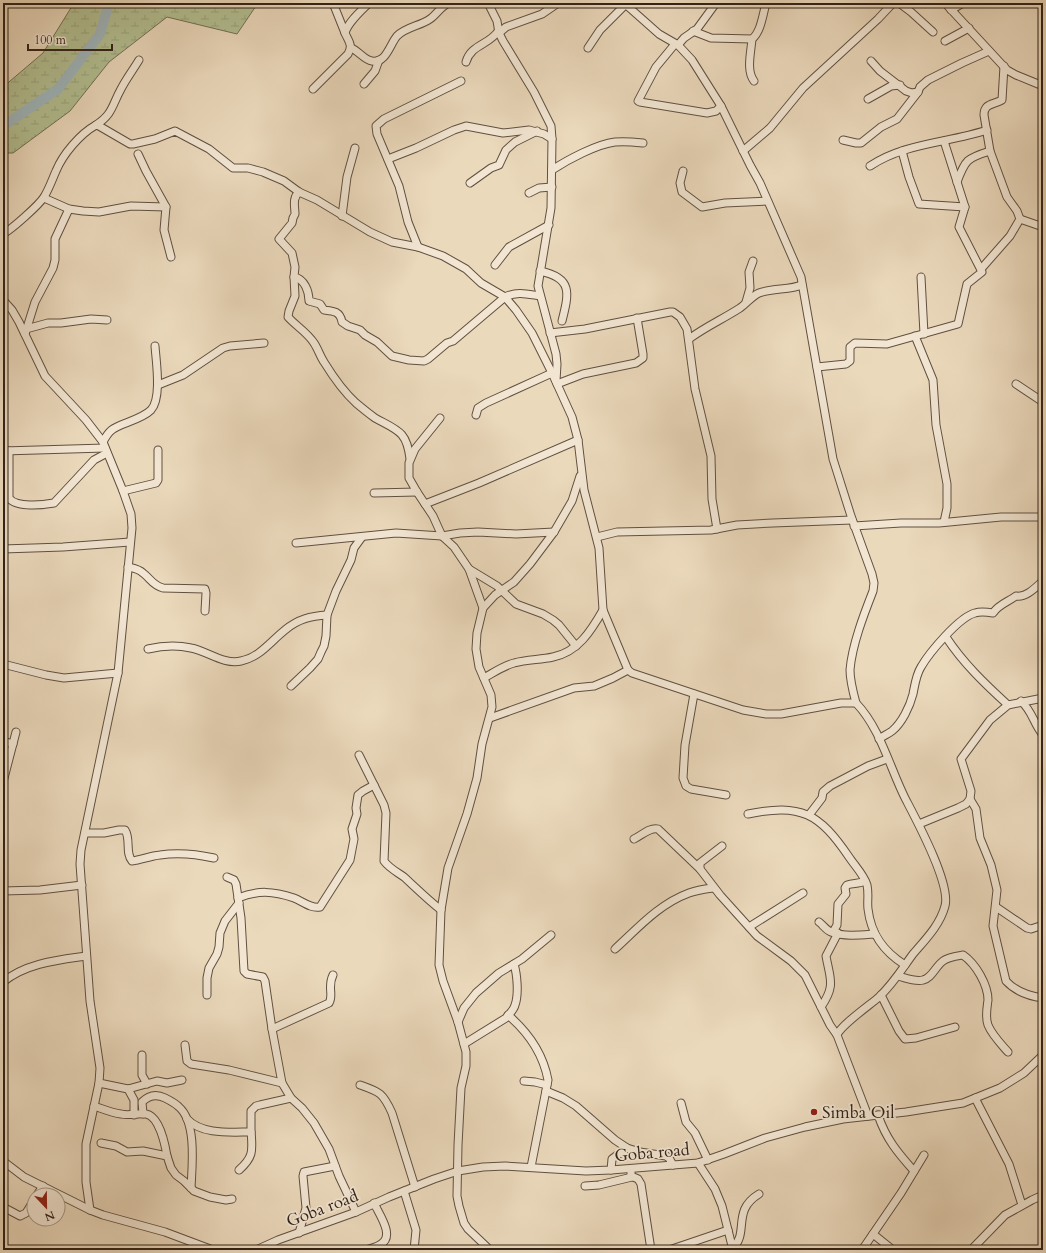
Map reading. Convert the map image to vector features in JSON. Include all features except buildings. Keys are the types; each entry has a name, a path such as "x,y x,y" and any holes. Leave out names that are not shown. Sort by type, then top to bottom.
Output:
{"street":[{"path":"313,89 348,54 351,48 333,3"},
{"path":"345,33 346,29 357,15 369,3"},
{"path":"351,48 367,59 373,61 379,60 387,54 393,41 402,31 430,19 442,7 449,3"},
{"path":"488,3 497,21 499,32 503,41 542,107 551,126 551,208 538,286 558,364 556,382"},
{"path":"466,62 468,54 475,48 496,36 506,27 542,14 558,3"},
{"path":"716,3 697,29 677,44 656,67 638,101 707,113 716,111 721,106"},
{"path":"754,81 752,78 750,63 752,39 758,32 766,3"},
{"path":"743,151 770,128 803,88 878,19 893,3"},
{"path":"898,3 911,12 933,32"},
{"path":"945,3 1004,66 1016,75 1043,86"},
{"path":"951,10 963,3"},
{"path":"588,48 600,30 625,4 659,34 677,44 692,60 721,106 760,183 798,272 802,285 833,459 874,583 873,591 852,653 850,671 851,687 856,704 866,716 879,739 905,799 919,824 946,893 944,907 933,930 898,976 881,995 846,1024 837,1035"},
{"path":"945,41 969,28"},
{"path":"693,31 711,38 752,39"},
{"path":"844,140 861,143 896,119 918,92 920,86 928,80 989,51"},
{"path":"3,234 44,198 56,170 64,156 82,136 105,120 110,114 120,91 139,60"},
{"path":"364,84 375,71 379,60"},
{"path":"871,60 880,71 909,92 918,92"},
{"path":"1004,66 1002,100 984,109 990,151 1007,197 1017,211 1020,219"},
{"path":"418,247 408,222 399,186 377,134 376,126 384,119 461,81"},
{"path":"868,99 891,86 900,85"},
{"path":"96,125 130,144 155,139 174,131 209,149 233,168 248,168 263,172 284,181 299,192 317,200 370,232 392,242 418,247 443,256 466,269 482,283 505,297 529,327 572,417 578,440 584,490 599,548 603,610 628,670 632,673 743,710 766,714 781,714 841,703 856,704"},
{"path":"388,159 466,126 503,133 525,130 537,131 552,138"},
{"path":"870,166 878,160 902,151 987,130"},
{"path":"470,183 491,168 499,165 506,150 515,142 537,131"},
{"path":"552,170 569,160 606,143 616,141 643,143"},
{"path":"817,367 846,364 850,361 850,347 855,343 887,344 958,324 967,284 982,272 959,227 965,207 944,141"},
{"path":"342,216 347,177 355,148"},
{"path":"902,151 918,204 965,207"},
{"path":"957,182 964,164 974,156 990,151"},
{"path":"138,154 166,207 164,230 171,257"},
{"path":"683,171 680,183 682,192 702,207 725,203 767,201"},
{"path":"528,193 539,188 552,187"},
{"path":"299,192 294,199 295,214 292,223 279,239 292,253 295,267 295,296 288,317 314,342 324,362 354,402 375,418 399,431 406,441 410,459 410,478 416,492 433,516 442,536 454,547 469,569 483,608"},
{"path":"44,198 69,209 99,212 131,206 166,207"},
{"path":"25,332 35,302 53,268 55,260 54,239 69,209"},
{"path":"1020,219 1043,227"},
{"path":"981,269 1010,236 1020,219"},
{"path":"495,265 509,248 549,225"},
{"path":"745,304 750,288 749,272 753,261"},
{"path":"540,272 558,277 565,285 568,298 562,321"},
{"path":"294,277 305,285 309,294 309,301 320,304 324,310 338,313 342,322 348,326 360,330 365,335 377,342 392,356 414,361 424,361 428,359 442,346 453,341 505,297 520,292 540,296"},
{"path":"921,278 924,334"},
{"path":"689,339 704,328 745,304 758,293 778,288 796,287 802,285"},
{"path":"3,300 12,310 25,332 45,376 86,420 105,448 123,491 130,514 132,528 118,673 81,850 80,864 90,1001 99,1058 100,1075 86,1144 86,1182 90,1210"},
{"path":"550,333 585,329 673,312 680,317 684,323 689,339 695,389 711,456 712,499 717,529"},
{"path":"556,382 583,374 640,361 643,358 643,354 637,318"},
{"path":"25,332 48,323 61,323 91,319 108,320"},
{"path":"915,336 933,380 936,425 947,484 947,508 944,522"},
{"path":"158,385 183,375 223,348 234,345 264,343"},
{"path":"105,448 6,451 9,498 13,502 34,505 54,503 99,456 105,448 108,432 117,426 139,417 151,410 154,404 158,385 154,346"},
{"path":"476,415 478,408 486,403 552,373"},
{"path":"1016,384 1043,402"},
{"path":"410,459 415,449 440,418"},
{"path":"425,504 479,483 578,440"},
{"path":"123,491 156,483 158,480 158,450"},
{"path":"490,1250 468,1229 462,1217 458,1196 461,1088 466,1066 466,1052 458,1022 443,981 439,965 441,910 448,868 467,814 477,778 482,744 492,707 491,695 479,667 476,649 477,633 483,608 495,595 514,582 530,564 554,532 572,501 581,474"},
{"path":"374,493 416,492"},
{"path":"597,537 617,532 674,532 772,523 901,523 944,522 1001,517 1043,517"},
{"path":"296,543 396,533 442,536 478,532 510,534 554,532"},
{"path":"291,686 318,659 324,646 327,615 336,591 351,560 354,548 362,537"},
{"path":"3,549 63,547 130,542"},
{"path":"128,567 138,569 143,572 154,585 158,587 205,589 205,611"},
{"path":"469,569 494,584 516,604 543,614 553,620 576,646"},
{"path":"879,739 899,723 906,712 913,695 921,666 953,627 973,613 984,611 993,613 1001,604 1008,602 1016,596 1020,597 1026,594 1043,581"},
{"path":"484,678 512,663 553,657 567,653 586,637 603,610"},
{"path":"148,649 166,646 190,648 218,658 238,662 256,656 286,628 300,620 311,616 327,615"},
{"path":"946,637 975,674 1008,705"},
{"path":"3,664 64,678 118,673"},
{"path":"490,718 574,688 594,686 628,670"},
{"path":"694,694 685,745 683,778 686,786 691,789 726,795"},
{"path":"919,824 966,804 970,798 971,791 962,763 963,756 990,720 1008,705 1043,698"},
{"path":"1022,701 1032,714 1035,725 1043,735"},
{"path":"3,782 5,767 16,732"},
{"path":"3,741 13,744"},
{"path":"359,755 384,805 386,813 384,861 441,910"},
{"path":"809,815 822,798 823,792 830,786 868,766 887,759"},
{"path":"207,995 207,978 209,968 219,948 220,932 238,900 256,892 263,892 295,898 315,907 320,907 350,860 354,839 352,829 357,814 356,808 358,795 374,785"},
{"path":"970,798 976,809 980,838 991,865 997,890 993,926 1006,981 1010,986 1021,993 1043,998"},
{"path":"748,814 782,809 796,811 816,819 839,842 865,881 869,893 868,909 875,934 880,945 892,958 905,965"},
{"path":"634,839 654,828 658,829 700,870 757,936 800,969 805,975 830,1025 837,1035 868,1116"},
{"path":"85,833 104,833 125,830 127,834 129,856 132,861 159,855 179,853 196,854 214,858"},
{"path":"700,870 700,863 722,846"},
{"path":"227,876 235,881 244,971 247,974 263,976 265,981 282,1084 290,1098 302,1108 314,1123 329,1149 356,1212"},
{"path":"822,1007 829,996 831,988 830,972 826,956 837,925 838,904 846,894 845,888 847,885 854,883 860,884 865,881"},
{"path":"3,891 40,890 82,885"},
{"path":"615,949 658,910 678,898 690,893 714,888"},
{"path":"749,927 803,893"},
{"path":"996,907 1027,928 1031,929 1043,925"},
{"path":"819,922 826,929 835,933 855,935 875,934"},
{"path":"458,1022 464,1008 476,993 499,973 522,959 551,935"},
{"path":"898,976 912,980 924,980 928,978 943,961 949,958 964,955 970,960 983,980 987,993 988,1024 994,1035 1008,1052"},
{"path":"3,982 10,976 40,963 86,956"},
{"path":"464,1044 508,1015 515,1005 517,978 514,964"},
{"path":"272,1029 329,1003 331,997 330,981 334,975"},
{"path":"881,995 905,1040 955,1027"},
{"path":"508,1015 525,1031 536,1045 548,1080 531,1167"},
{"path":"185,1045 187,1061 191,1064 229,1070 282,1084"},
{"path":"142,1055 142,1075 147,1084"},
{"name":"Goba road","path":"256,1250 356,1212 434,1179 458,1171 483,1167 531,1167 586,1171 631,1169 698,1163 765,1138 805,1127 843,1119 963,1103 1000,1088 1024,1073 1043,1055"},
{"path":"99,1083 128,1089 157,1081 167,1083 182,1080"},
{"path":"524,1081 535,1082 576,1106 614,1140 627,1148 640,1152 666,1156 673,1165"},
{"path":"360,1085 377,1091 388,1103 415,1187"},
{"path":"128,1089 134,1100 134,1115"},
{"path":"143,1114 142,1102 155,1095 164,1098 179,1107 187,1119 195,1126 213,1130 251,1132"},
{"path":"240,1170 252,1154 253,1145 251,1132 251,1111 253,1108 290,1098"},
{"path":"975,1098 1009,1164 1022,1205"},
{"path":"680,1103 686,1122 697,1137 708,1160"},
{"path":"94,1106 122,1114 143,1114 153,1116 157,1122 171,1168 176,1175 198,1194 226,1200 232,1199"},
{"path":"878,1115 883,1129 892,1144 914,1171"},
{"path":"187,1119 192,1144 191,1188"},
{"path":"101,1143 116,1146 127,1152 142,1151 167,1156"},
{"path":"611,1170 612,1159 627,1148"},
{"path":"862,1250 901,1193 924,1155"},
{"path":"3,1161 24,1177 90,1210 164,1232 213,1250"},
{"path":"698,1163 715,1189 722,1206 733,1250"},
{"path":"299,1233 306,1208 303,1176 304,1172 335,1166"},
{"path":"631,1169 630,1175 632,1177"},
{"path":"584,1186 599,1185 632,1177 638,1179 641,1184 651,1250"},
{"path":"404,1191 416,1230 414,1250"},
{"path":"733,1250 740,1238 742,1216 749,1203 760,1194"},
{"path":"971,1250 1005,1215 1043,1195"},
{"path":"366,1250 382,1244 387,1238 387,1232 374,1204"},
{"path":"3,1207 20,1216 26,1213"},
{"path":"669,1250 728,1230"},
{"path":"874,1234 893,1250"}],"green space":[{"path":"74,3 258,3 237,34 167,17 109,62 70,111 13,153 3,153 3,87 43,53"}],"waterway":[{"path":"3,126 58,89 100,34 109,3"}],"place":[{"name":"Simba Oil","path":"814,1112"}]}
